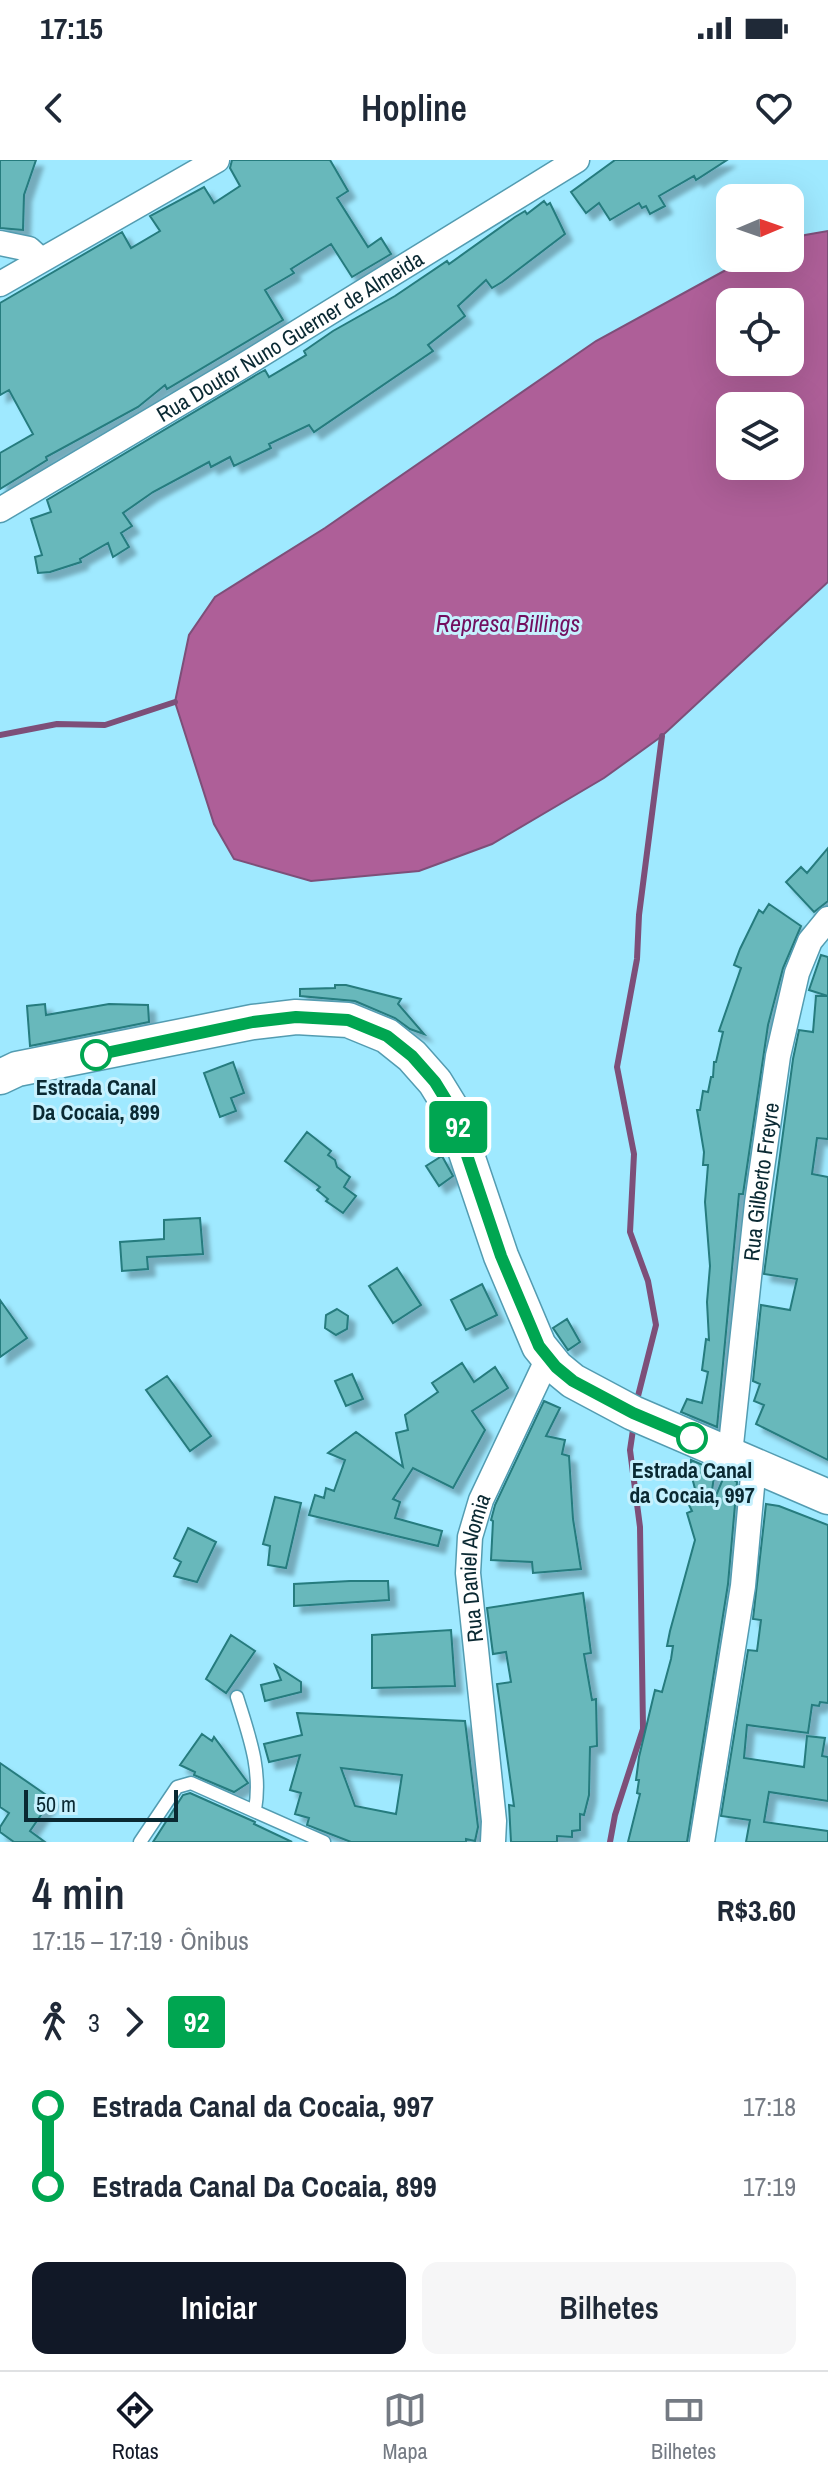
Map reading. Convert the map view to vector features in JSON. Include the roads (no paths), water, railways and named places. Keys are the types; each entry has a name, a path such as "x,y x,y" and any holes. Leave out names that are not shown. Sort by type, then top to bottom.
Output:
{"main road":[{"path":"0,1077 17,1069 253,1022 296,1017 348,1020 387,1036 412,1056 435,1082 451,1108 501,1256 539,1346 548,1358 565,1375 590,1390 828,1497"}],"street":[{"path":"0,284 217,160"},
{"name":"Rua Doutor Nuno Guerner de Almeida","path":"0,510 241,367 577,160"},
{"path":"0,243 29,249 41,260"},
{"name":"Rua Gilberto Freyre","path":"702,1842 743,1586 742,1460 757,1203 778,1056 797,973 819,946 828,919"},
{"name":"Rua Daniel Alomia","path":"493,1842 494,1821 468,1573 470,1537 481,1500 548,1358"}],"lane":[{"path":"237,1697 255,1753 259,1778 255,1810"},
{"path":"140,1842 177,1787 191,1783 324,1842"}],"water":[{"name":"Represa Billings","path":"828,231 828,582 662,736 604,778 492,844 419,871 311,881 234,859 214,824 175,702 189,635 215,597 325,528 596,341 722,272 804,272 804,235"}],"waterway":[{"path":"0,735 57,724 105,725 175,702"},
{"path":"637,1400 656,1325 648,1281 630,1232 634,1154 617,1067 637,959 639,915 662,736"},
{"path":"610,1842 615,1815 643,1729 640,1527 630,1450 634,1423"}],"place":[{"name":"Estrada Canal Da Cocaia, 899","path":"96,1055"},
{"name":"Estrada Canal da Cocaia, 997","path":"692,1438"}]}
